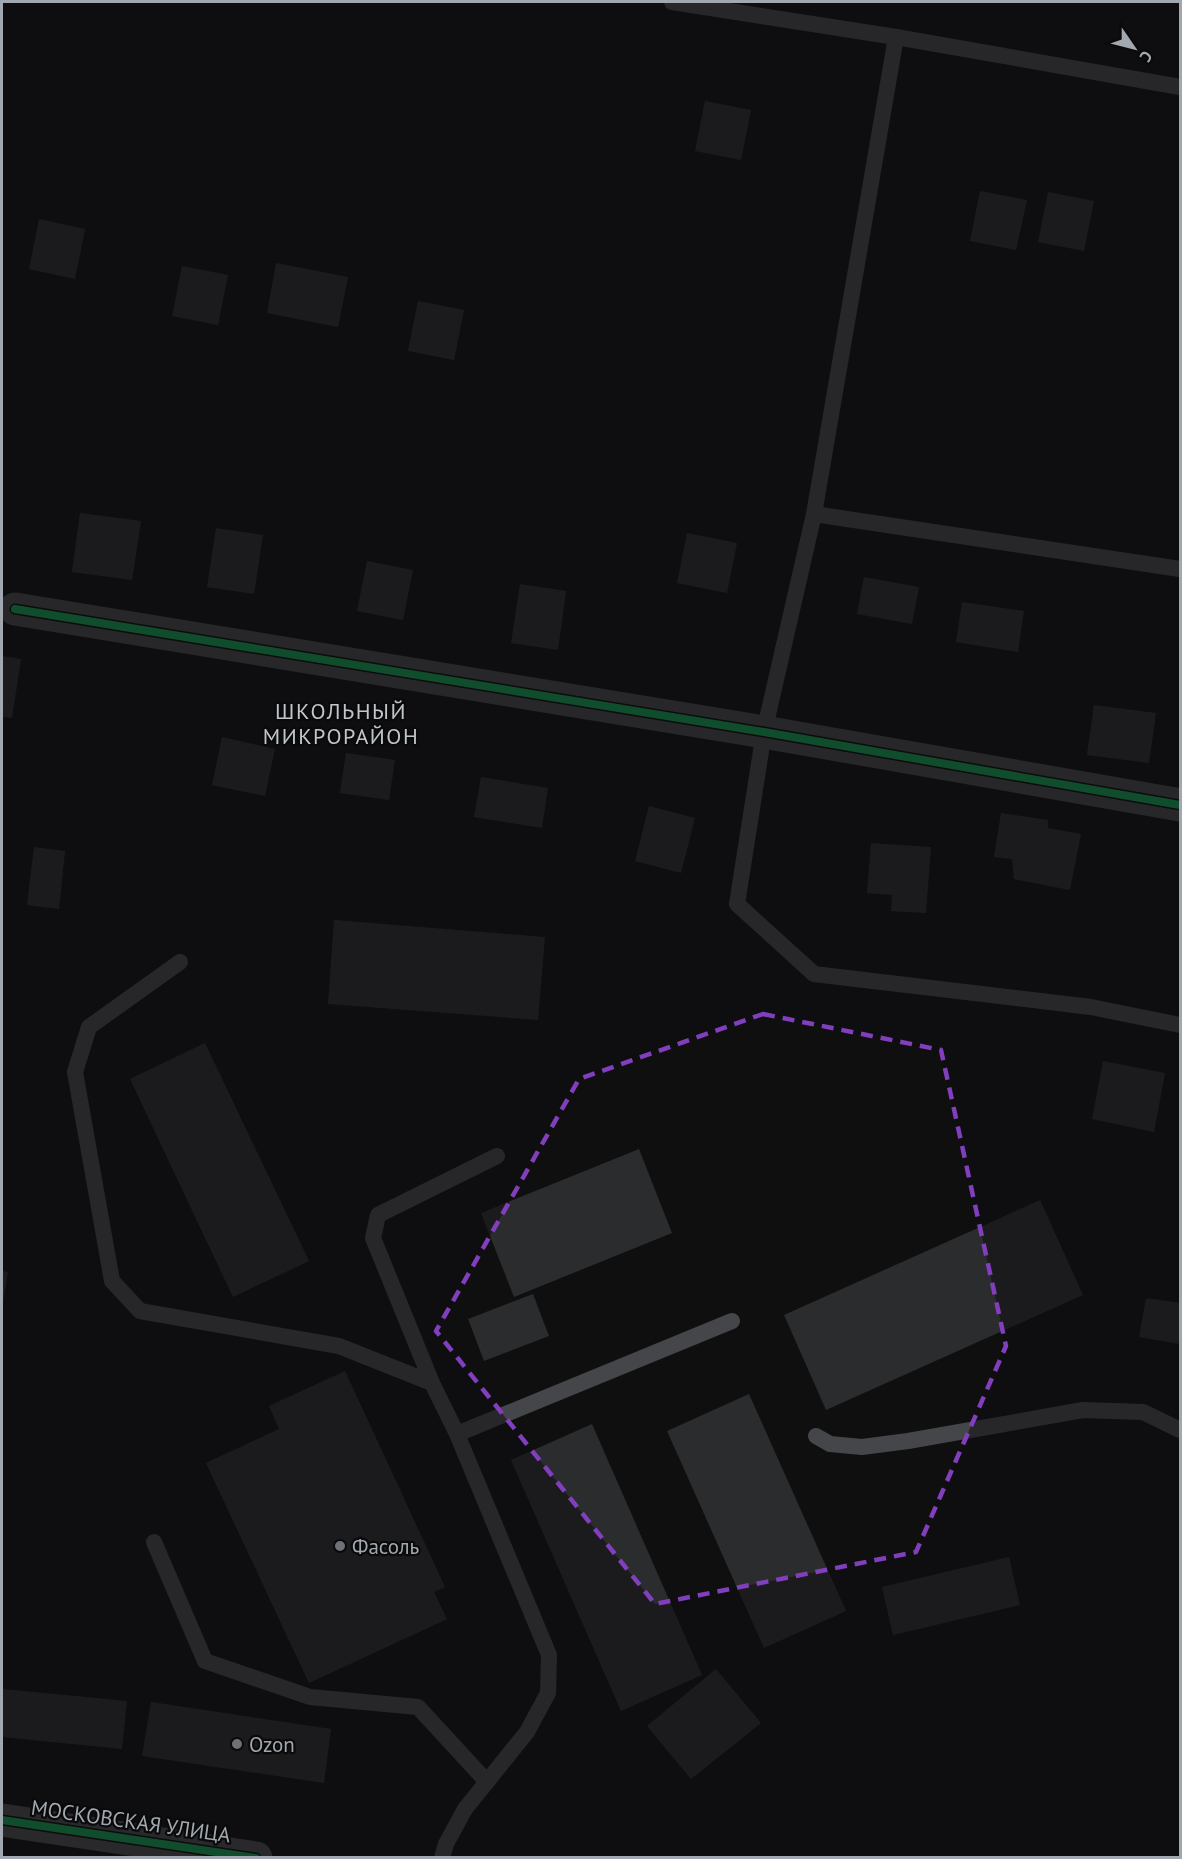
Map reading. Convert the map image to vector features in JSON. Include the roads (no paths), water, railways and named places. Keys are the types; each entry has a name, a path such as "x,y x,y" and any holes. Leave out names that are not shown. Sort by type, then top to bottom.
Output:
{"street":[{"path":"15,609 764,732 1180,805"},
{"name":"МОСКОВСКАЯ УЛИЦА","path":"2,1820 144,1849 256,1857"}],"lane":[{"path":"672,2 896,37 1180,87"},
{"path":"896,37 814,514 764,732 737,904 814,974 1091,1007 1180,1025"},
{"path":"814,514 1180,569"},
{"path":"180,962 89,1026 75,1072 112,1281 140,1311 339,1346 432,1383"},
{"path":"442,1857 465,1809 527,1732 548,1693 549,1654 457,1434 432,1383 373,1238 378,1215 497,1156"},
{"path":"457,1434 732,1321"},
{"path":"816,1436 830,1444 862,1447 1083,1410 1143,1412 1180,1430"},
{"path":"154,1542 205,1661 310,1697 418,1707 488,1782"}],"place":[{"name":"Фасоль","path":"340,1546"},
{"name":"Ozon","path":"237,1744"}],"district":[{"name":"ШКОЛЬНЫЙ МИКРОРАЙОН","path":"341,724"}]}
